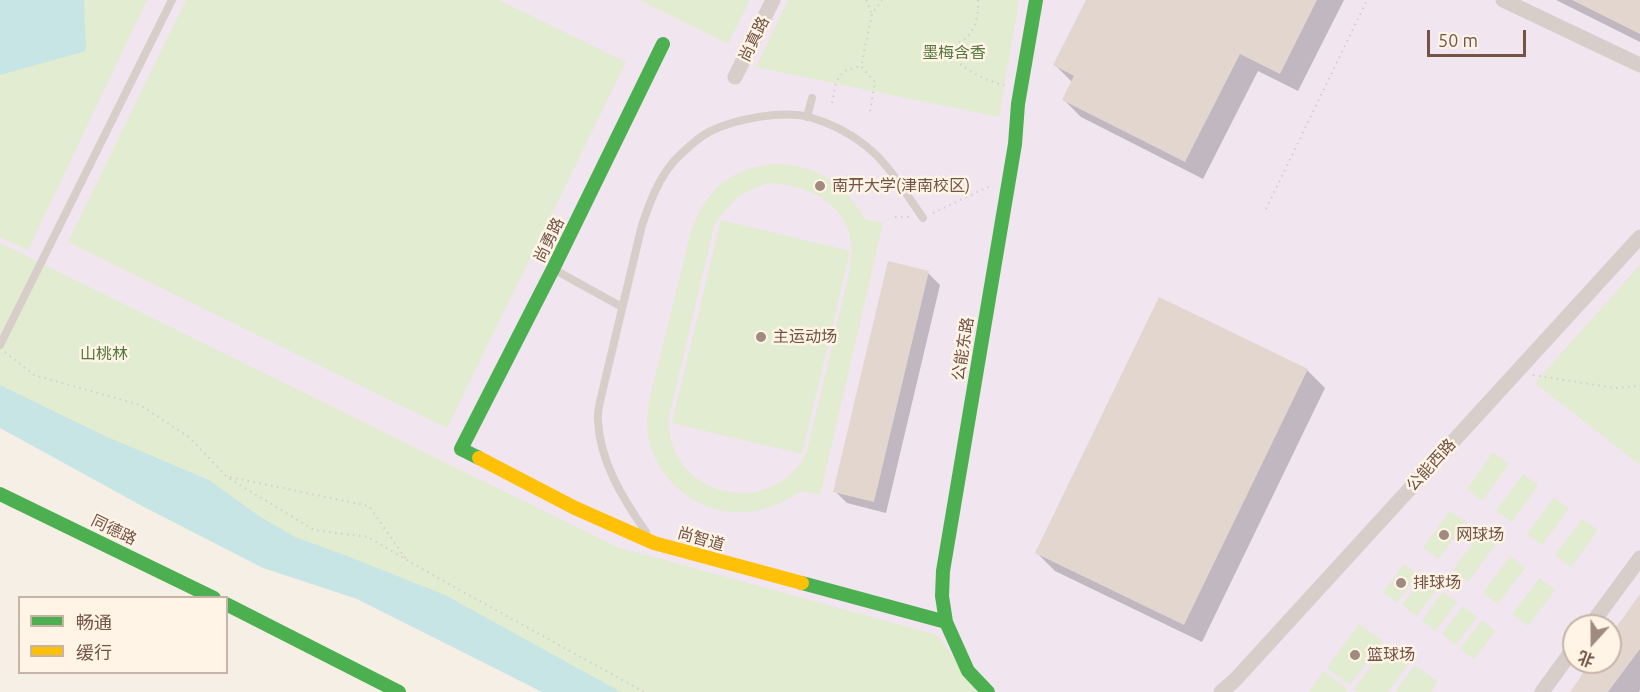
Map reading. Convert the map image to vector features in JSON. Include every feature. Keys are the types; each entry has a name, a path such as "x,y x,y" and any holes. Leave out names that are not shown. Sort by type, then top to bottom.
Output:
{"street":[{"name":"尚真路","path":"735,77 773,0"},
{"name":"公能东路","path":"988,692 968,671 946,622 942,596 943,571 1015,144 1021,88 1036,0"},
{"path":"1503,0 1640,65"},
{"name":"尚勇路","path":"461,449 553,269 663,44"},
{"name":"公能西路","path":"1221,692 1235,680 1640,237"},
{"name":"尚智道","path":"461,449 575,508 654,543 946,622"},
{"name":"同德路","path":"0,494 212,596"},
{"name":"同德路","path":"0,507 182,596"},
{"path":"1599,614 1640,558"},
{"path":"228,605 370,686"},
{"path":"228,619 370,686 389,690"},
{"path":"1542,692 1562,664"}],"lane":[{"path":"0,347 172,0"},
{"path":"807,117 812,98"},
{"path":"654,543 622,496 602,446 598,419 602,393 642,225 651,199 662,178 675,161 709,132 734,122 784,115 807,117 849,134 868,147 886,165 923,218"},
{"path":"553,269 622,307"}],"path":[{"path":"866,0 872,14"},
{"path":"861,66 872,14 882,0"},
{"path":"978,0 978,15 973,30 961,42 947,47 949,53 968,70 995,84 1021,88"},
{"path":"1266,209 1367,0"},
{"path":"832,103 836,82 844,71 861,66"},
{"path":"861,66 875,82 870,111"},
{"path":"923,218 1009,177"},
{"path":"0,347 34,375 140,405 189,437 227,477 315,530 368,537 644,692"},
{"path":"1516,372 1615,388 1640,386"},
{"path":"227,477 369,506 407,560"}],"shaded area":[{"name":"南开大学(津南校区)","path":"0,0 1640,0 1640,692 633,692 0,373"}],"green space":[{"path":"0,0 147,0 28,250 0,237"},
{"path":"186,0 499,0 626,62 447,428 68,242"},
{"path":"639,0 750,0 728,44"},
{"name":"墨梅含香","path":"788,0 1019,0 999,117 756,67"},
{"name":"主运动场","path":"779,164 819,173 830,179 848,196 865,219 883,223 820,495 801,491 768,508 730,512 715,509 686,495 663,472 650,443 647,428 648,412 691,231 697,216 714,191 724,182 748,169","holes":["770,183 797,187 821,198 841,216 851,241 850,269 807,452 791,474 770,488 746,493 723,491 701,481 683,465 672,443 669,416 714,226 725,210 744,193"]},
{"name":"主运动场","path":"721,220 850,251 802,454 672,423"},
{"name":"山桃林","path":"0,243 617,547 937,635 978,692 597,692 0,391"},
{"path":"1640,265 1640,465 1535,383"},
{"name":"网球场","path":"1493,452 1509,464 1482,501 1467,489"},
{"name":"网球场","path":"1523,474 1538,485 1512,522 1496,511"},
{"name":"网球场","path":"1554,497 1569,509 1542,545 1527,534"},
{"name":"网球场","path":"1450,511 1466,522 1438,559 1423,547"},
{"path":"1582,519 1598,530 1571,567 1555,555"},
{"name":"网球场","path":"1480,534 1495,545 1468,582 1453,570"},
{"name":"网球场","path":"1510,556 1525,568 1498,604 1483,593"},
{"name":"排球场","path":"1404,564 1418,574 1397,603 1383,592"},
{"name":"排球场","path":"1424,577 1438,588 1416,616 1402,605"},
{"name":"网球场","path":"1540,578 1555,590 1528,626 1512,614"},
{"name":"排球场","path":"1443,592 1457,602 1435,631 1422,620"},
{"name":"排球场","path":"1463,606 1477,617 1456,645 1442,634"},
{"name":"排球场","path":"1482,620 1495,631 1474,659 1460,649"},
{"name":"篮球场","path":"1359,624 1383,641 1350,685 1327,668"},
{"name":"篮球场","path":"1387,645 1410,662 1388,692 1359,692 1354,689"},
{"name":"篮球场","path":"1415,665 1438,682 1431,692 1395,692"},
{"name":"篮球场","path":"1324,671 1347,689 1345,692 1309,692"}],"water":[{"path":"0,0 84,0 86,51 0,75"},
{"path":"0,385 105,436 209,480 259,516 295,537 445,595 621,692 542,692 357,599 263,568 142,506 0,428"}],"building":[{"path":"1086,0 1317,0 1280,74 1240,54 1185,162 1062,100 1074,76 1053,65"},
{"path":"1572,0 1640,0 1640,34"},
{"name":"主运动场","path":"888,261 929,271 874,502 833,492"},
{"path":"1159,297 1308,369 1184,625 1035,553"},
{"path":"1640,594 1640,649 1622,673 1622,619"},
{"path":"1583,674 1621,674 1608,692 1570,692"}],"traffic: fast":[{"path":"988,692 968,671 946,622 942,596 943,571 1015,144 1018,104 1036,0"},
{"path":"479,458 461,449 553,269 663,44"},
{"path":"0,494 210,596"},
{"path":"802,583 946,622"},
{"path":"228,605 399,692"}],"traffic: slow":[{"path":"479,458 575,508 654,543 802,583"}],"place":[{"name":"南开大学(津南校区)","path":"820,186"},
{"name":"主运动场","path":"761,337"},
{"name":"网球场","path":"1444,535"},
{"name":"排球场","path":"1401,583"},
{"name":"篮球场","path":"1355,655"}]}
